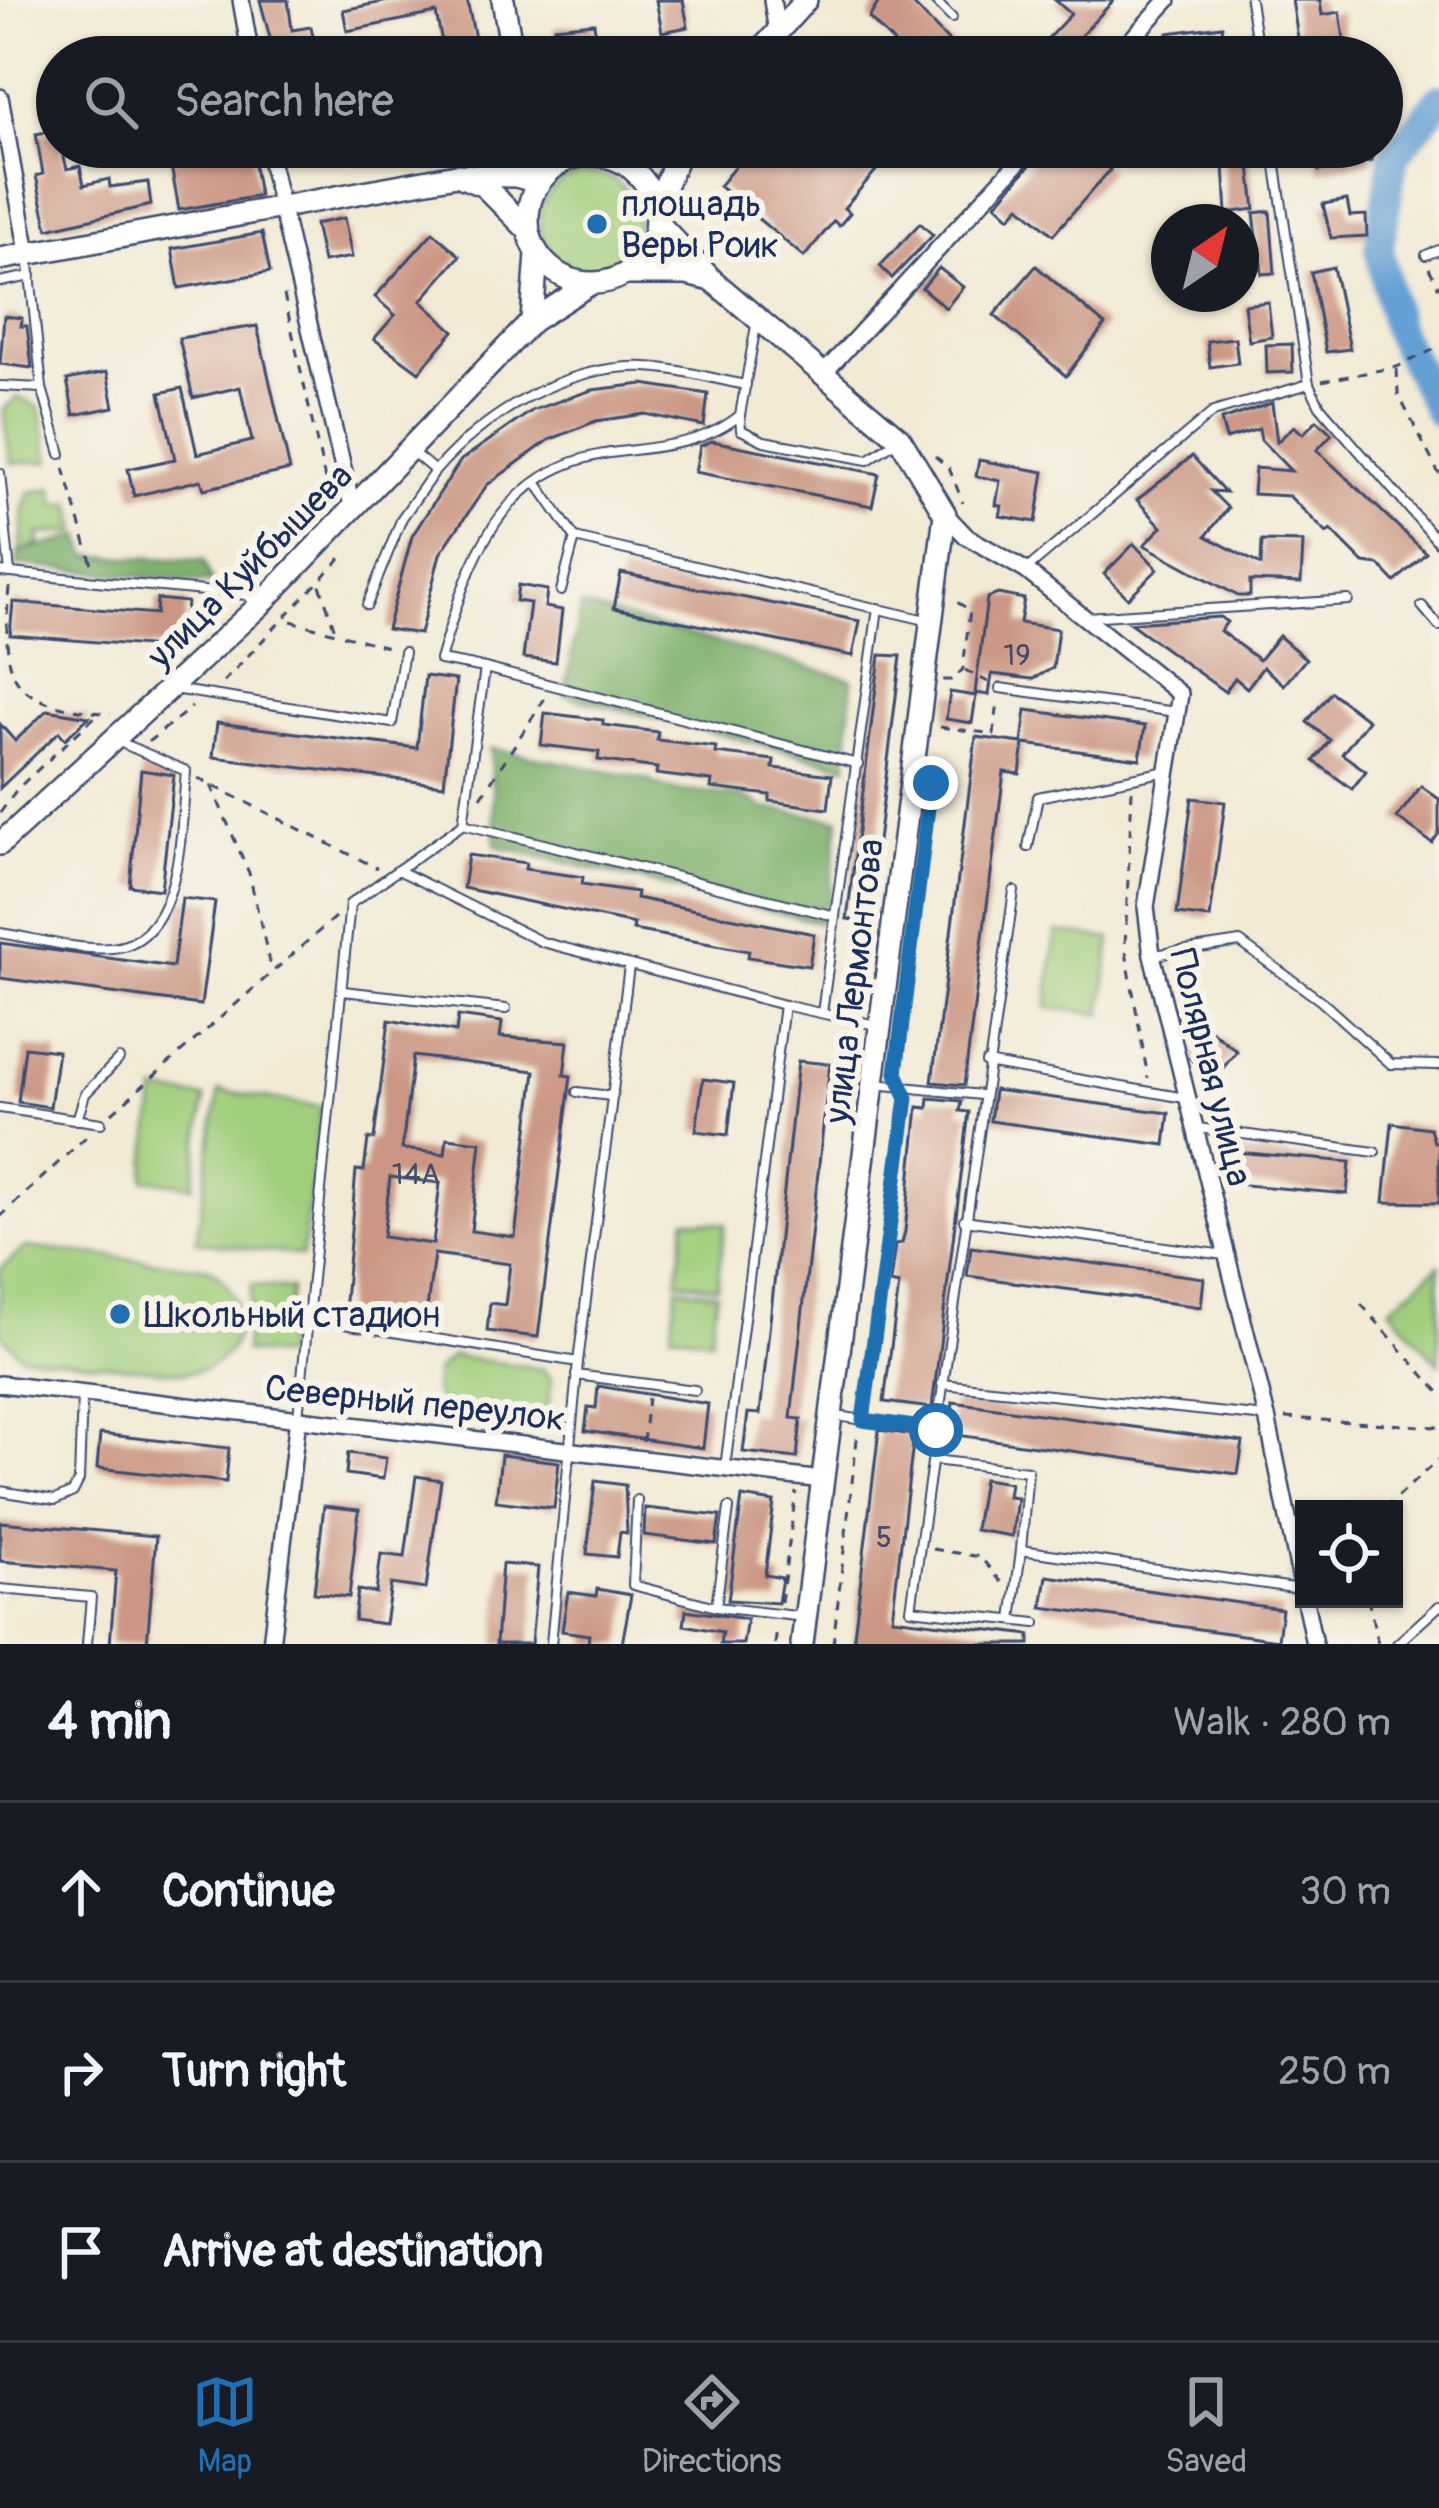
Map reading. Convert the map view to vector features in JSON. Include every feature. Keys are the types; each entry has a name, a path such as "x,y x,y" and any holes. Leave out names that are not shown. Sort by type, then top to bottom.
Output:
{"main road":[{"path":"503,0 509,36"},
{"path":"773,36 806,0"},
{"path":"538,168 542,178"},
{"path":"556,168 542,178 529,205 528,230 537,254 554,272 590,284 626,274 688,274 712,280"},
{"path":"626,168 639,176 656,215 712,280 900,439 945,514"},
{"path":"626,274 651,246 656,215 674,168"},
{"path":"0,259 29,264 456,175 542,178"},
{"path":"456,175 484,186 528,230"},
{"path":"532,321 537,254"},
{"name":"улица Куйбышева","path":"0,844 113,740 128,716 171,688 260,606 342,509 410,450 532,321 590,284"},
{"name":"улица Лермонтова","path":"802,1644 812,1479 832,1415 945,514"}],"street":[{"path":"241,0 247,36"},
{"path":"772,0 777,32"},
{"path":"1135,36 1168,0"},
{"path":"0,97 29,264"},
{"path":"271,168 342,509"},
{"path":"823,374 1013,168"},
{"path":"945,514 963,532 1025,570 1180,694 1178,712"},
{"name":"Полярная улица","path":"1178,712 1146,907 1152,956 1268,1417 1295,1558"},
{"name":"Северный переулок","path":"0,1384 812,1479"},
{"path":"271,1644 298,1418"},
{"name":"Полярная улица","path":"1306,1608 1314,1643"}],"lane":[{"path":"934,0 952,18"},
{"path":"1250,0 1256,36"},
{"path":"1276,168 1309,384 1320,406 1439,543"},
{"path":"1426,255 1439,250"},
{"path":"0,282 29,264 42,388 61,454"},
{"path":"757,318 741,430 764,441 868,460 900,439"},
{"path":"368,605 402,518 435,471 479,427 514,404 592,374 643,367 746,385"},
{"path":"1025,570 1213,412 1309,384"},
{"path":"0,386 42,388"},
{"path":"740,416 727,427 669,446 596,454 536,482 489,527 460,590 440,660 858,764"},
{"path":"410,450 435,471"},
{"path":"0,473 5,573 247,595 260,606"},
{"path":"536,482 575,538 932,621"},
{"path":"561,591 575,538"},
{"path":"1084,617 1348,600"},
{"path":"1422,606 1439,626"},
{"path":"821,1013 878,608"},
{"path":"171,688 392,723 404,652"},
{"path":"298,1418 350,904 464,824 485,668"},
{"path":"1000,688 1178,712"},
{"path":"0,933 115,948 140,935 166,908 174,887 186,771 113,740"},
{"path":"1028,847 1038,796 1169,771"},
{"path":"464,824 835,916"},
{"path":"395,872 542,942 881,1026"},
{"path":"1014,891 981,1095 911,1610 1036,1623"},
{"path":"1152,956 1240,942 1321,1000 1391,1064 1439,1065"},
{"path":"551,1644 576,1375 629,966"},
{"path":"343,991 506,1009"},
{"path":"724,1469 784,1005"},
{"path":"77,1120 86,1094 119,1059"},
{"path":"986,1064 1191,1099"},
{"path":"873,1084 981,1095"},
{"path":"578,1092 610,1096"},
{"path":"0,1108 101,1123"},
{"path":"1198,1128 1375,1152"},
{"path":"964,1220 1226,1255"},
{"path":"307,1318 578,1362"},
{"path":"576,1375 694,1390"},
{"path":"942,1384 1268,1417"},
{"path":"0,1491 56,1500 73,1492 79,1480 82,1396"},
{"path":"832,1415 936,1430"},
{"path":"933,1460 1028,1471 1012,1621"},
{"path":"637,1500 633,1585 716,1607 806,1618"},
{"path":"716,1607 729,1508"},
{"path":"1021,1550 1295,1588"},
{"path":"0,1589 92,1597 88,1644"},
{"path":"1397,1644 1439,1606"}],"path":[{"path":"677,193 690,237"},
{"path":"1426,255 1439,288"},
{"path":"280,280 342,509"},
{"path":"1309,384 1397,367 1439,347"},
{"path":"1397,367 1398,394 1439,474"},
{"path":"932,453 949,468 963,503 963,532"},
{"path":"61,454 97,581"},
{"path":"137,750 210,694 288,620 343,556"},
{"path":"5,573 8,671 48,703 128,716"},
{"path":"320,584 336,633"},
{"path":"943,680 953,680 963,669 970,610 954,601 956,585"},
{"path":"288,620 404,652"},
{"path":"935,745 938,726 994,734 1000,688 963,669"},
{"path":"464,824 553,686"},
{"path":"0,813 17,789 99,712"},
{"path":"186,771 395,872"},
{"path":"210,784 249,873 272,972"},
{"path":"0,1217 350,904"},
{"path":"832,1644 907,1098 896,1073 907,984"},
{"path":"1361,1304 1439,1392"},
{"path":"642,1453 650,1384"},
{"path":"1268,1417 1439,1427"},
{"path":"1394,1500 1439,1459"},
{"path":"775,1644 812,1479"},
{"path":"920,1547 980,1557 1015,1598"},
{"path":"1370,1608 1378,1644"}],"green space":[{"path":"589,173 624,187 638,222 624,257 589,271 554,257 540,222 554,187"},
{"path":"18,397 40,408 50,461 11,463 3,410"},
{"path":"53,488 56,505 72,503 78,532 39,534 40,544 19,552 30,492"},
{"path":"81,536 88,556 204,560 212,583 17,565 19,552"},
{"path":"581,606 852,679 847,766 564,695"},
{"path":"490,748 649,780 675,790 739,797 763,808 839,819 826,924 496,846"},
{"path":"1056,932 1111,939 1102,1014 1047,1008"},
{"path":"219,1091 322,1107 302,1256 196,1241"},
{"path":"156,1092 205,1098 193,1186 144,1179"},
{"path":"686,1219 725,1224 717,1287 677,1281"},
{"name":"Школьный стадион","path":"26,1247 210,1268 234,1298 238,1315 231,1347 221,1359 185,1373 20,1355 0,1333 0,1269"},
{"path":"1439,1265 1439,1364 1390,1308"},
{"path":"252,1285 291,1289 283,1356 244,1352"},
{"path":"677,1287 717,1293 710,1339 671,1333"},
{"path":"452,1356 543,1369 552,1380 547,1410 537,1420 445,1407 434,1393 436,1371"}],"building":[{"path":"260,0 288,0 292,30 311,27 313,36 269,36"},
{"path":"393,0 467,0 475,36 441,36 436,13 347,31 343,10"},
{"path":"656,0 683,0 688,27 662,32"},
{"path":"880,0 909,0 944,36 887,36 869,18"},
{"path":"1055,0 1114,0 1081,36 1050,36 1071,14"},
{"path":"1292,0 1320,0 1322,15 1340,12 1344,36 1298,36"},
{"path":"594,23 596,36 555,36 554,27"},
{"path":"1222,26 1223,36 1168,36"},
{"path":"42,168 80,168 84,185 109,179 110,187 148,182 151,205 48,229 36,176 43,174"},
{"path":"171,168 254,168 259,196 179,210"},
{"path":"734,168 878,168 844,208 850,213 839,226 834,221 804,257 719,186"},
{"path":"1028,168 1110,170 1053,235 1020,206 1010,217 996,204"},
{"path":"1224,168 1250,168 1254,204 1226,204"},
{"path":"1347,200 1350,216 1366,215 1367,236 1331,238 1323,204"},
{"path":"1270,211 1275,273 1262,274 1259,264 1259,212"},
{"path":"344,218 352,257 323,262 315,224"},
{"path":"920,223 933,235 892,278 880,266"},
{"path":"433,232 460,256 421,301 454,331 419,372 374,339 395,315 375,297"},
{"path":"262,233 270,272 179,288 172,249"},
{"path":"1036,266 1105,325 1066,376 994,315"},
{"path":"1333,267 1350,349 1326,352 1311,272"},
{"path":"939,268 963,287 946,308 922,288"},
{"path":"1268,302 1272,337 1249,341 1245,312 1259,312 1259,303"},
{"path":"4,316 22,318 21,326 27,326 32,368 0,364"},
{"path":"257,326 290,470 204,489 201,480 134,496 128,469 175,459 160,393 182,388 197,454 252,441 240,387 193,398 179,338"},
{"path":"1235,338 1238,363 1210,367 1207,341"},
{"path":"1292,344 1293,372 1267,373 1266,345"},
{"path":"107,372 114,407 74,415 67,380"},
{"path":"643,384 708,394 704,426 645,414 596,421 549,440 487,485 440,554 420,634 387,629 412,536 461,460 533,410 592,390"},
{"path":"1272,403 1277,442 1294,426 1303,434 1317,420 1332,434 1317,450 1426,553 1395,582 1379,565 1364,563 1331,530 1327,533 1289,496 1253,494 1255,468 1291,471 1261,440 1259,429 1226,439 1221,420"},
{"path":"712,441 879,474 872,506 695,472 700,446"},
{"path":"1192,456 1225,492 1211,491 1228,508 1206,536 1261,565 1262,541 1303,542 1301,583 1250,581 1250,596 1238,596 1144,545 1162,527 1137,500"},
{"path":"979,460 1044,472 1036,522 1000,516 1002,506 996,505 1000,481 976,476"},
{"path":"1134,544 1158,569 1128,598 1104,574"},
{"path":"621,573 860,621 853,656 614,608"},
{"path":"518,585 547,590 545,607 562,610 556,662 523,658 530,603 516,601"},
{"path":"998,594 1024,599 1020,623 1058,629 1053,668 1032,679 992,674 989,695 975,693 987,598"},
{"path":"157,599 187,602 183,649 10,635 13,602 156,614"},
{"path":"1220,617 1227,622 1220,631 1259,660 1279,636 1306,659 1284,685 1263,667 1247,688 1235,678 1225,692 1130,623"},
{"path":"880,655 901,656 868,922 847,919"},
{"path":"425,676 456,680 444,785 213,757 217,723 417,748"},
{"path":"950,692 976,696 972,723 946,719"},
{"path":"1331,692 1368,720 1342,754 1366,771 1352,789 1314,761 1330,740 1307,722"},
{"path":"47,710 89,717 65,739 59,732 0,788 0,724 15,741"},
{"path":"1026,710 1145,726 1140,759 1024,744 1020,774 1004,772 964,1085 932,1082 976,737 1022,743"},
{"path":"545,713 658,732 657,740 774,760 773,768 832,775 828,809 711,788 712,781 656,774 657,768 598,760 599,752 541,745"},
{"path":"141,770 174,775 161,890 130,886"},
{"path":"1421,786 1439,799 1439,833 1432,843 1397,818"},
{"path":"1192,798 1225,802 1210,918 1177,914"},
{"path":"468,855 526,863 525,869 583,877 582,884 637,892 636,898 814,934 809,966 748,957 749,951 633,930 634,924 463,888"},
{"path":"182,898 215,902 201,1005 0,978 0,943 173,967"},
{"path":"458,1016 502,1022 500,1037 568,1042 564,1075 571,1076 538,1337 487,1331 490,1303 505,1305 510,1264 434,1254 425,1324 344,1313 356,1170 364,1171 368,1139 374,1139 389,1020 456,1032","holes":["413,1056 535,1071 515,1237 471,1231 481,1142 447,1138 445,1154 402,1149","390,1177 440,1183 433,1244 383,1237"]},
{"path":"1212,1031 1237,1051 1213,1080 1190,1058"},
{"path":"25,1047 58,1051 50,1107 18,1102"},
{"path":"798,1061 830,1064 791,1418 801,1419 797,1458 743,1452 748,1413 760,1414"},
{"path":"703,1079 734,1083 728,1135 696,1131"},
{"path":"994,1090 1169,1113 1165,1145 990,1121"},
{"path":"929,1098 962,1101 960,1111 969,1112 932,1408 884,1402 899,1285 890,1283 895,1244 902,1243 905,1231 918,1107 928,1108"},
{"path":"1392,1123 1430,1128 1434,1142 1439,1143 1439,1203 1384,1202"},
{"path":"1236,1152 1350,1162 1347,1194 1233,1184"},
{"path":"971,1247 1204,1278 1201,1307 967,1276"},
{"path":"598,1386 708,1404 703,1448 585,1431 588,1407 596,1408"},
{"path":"953,1402 1243,1442 1238,1474 949,1434"},
{"path":"879,1430 914,1435 892,1618 1030,1635 1030,1644 853,1644"},
{"path":"100,1434 229,1448 226,1482 97,1468"},
{"path":"348,1453 386,1458 383,1479 346,1474"},
{"path":"501,1455 559,1462 554,1508 496,1501"},
{"path":"416,1476 441,1480 426,1589 391,1584 385,1624 354,1620 358,1590 376,1593 381,1554 405,1557"},
{"path":"983,1479 1010,1483 1008,1497 1017,1498 1012,1536 975,1530"},
{"path":"595,1481 625,1485 627,1533 620,1532 617,1557 587,1554"},
{"path":"742,1497 774,1502 765,1575 782,1578 778,1603 728,1600"},
{"path":"324,1506 359,1510 349,1597 314,1593"},
{"path":"645,1508 720,1516 716,1544 644,1535"},
{"path":"0,1522 156,1536 147,1644 110,1644 116,1571 0,1561"},
{"path":"502,1564 538,1567 531,1644 496,1644"},
{"path":"1047,1576 1282,1609 1278,1640 1042,1607"},
{"path":"597,1589 631,1595 622,1644 588,1644 589,1635 562,1631 568,1592 596,1596"},
{"path":"686,1610 747,1619 743,1644 720,1644 722,1632 684,1625"}],"waterway":[{"path":"1403,145 1439,99"},
{"path":"1392,168 1379,248 1396,329 1439,412"}],"place":[{"name":"площадь Веры Роик","path":"597,224"},
{"name":"Школьный стадион","path":"120,1314"}],"route":[{"path":"931,783 896,1073 907,1098 863,1420 936,1430"}]}
